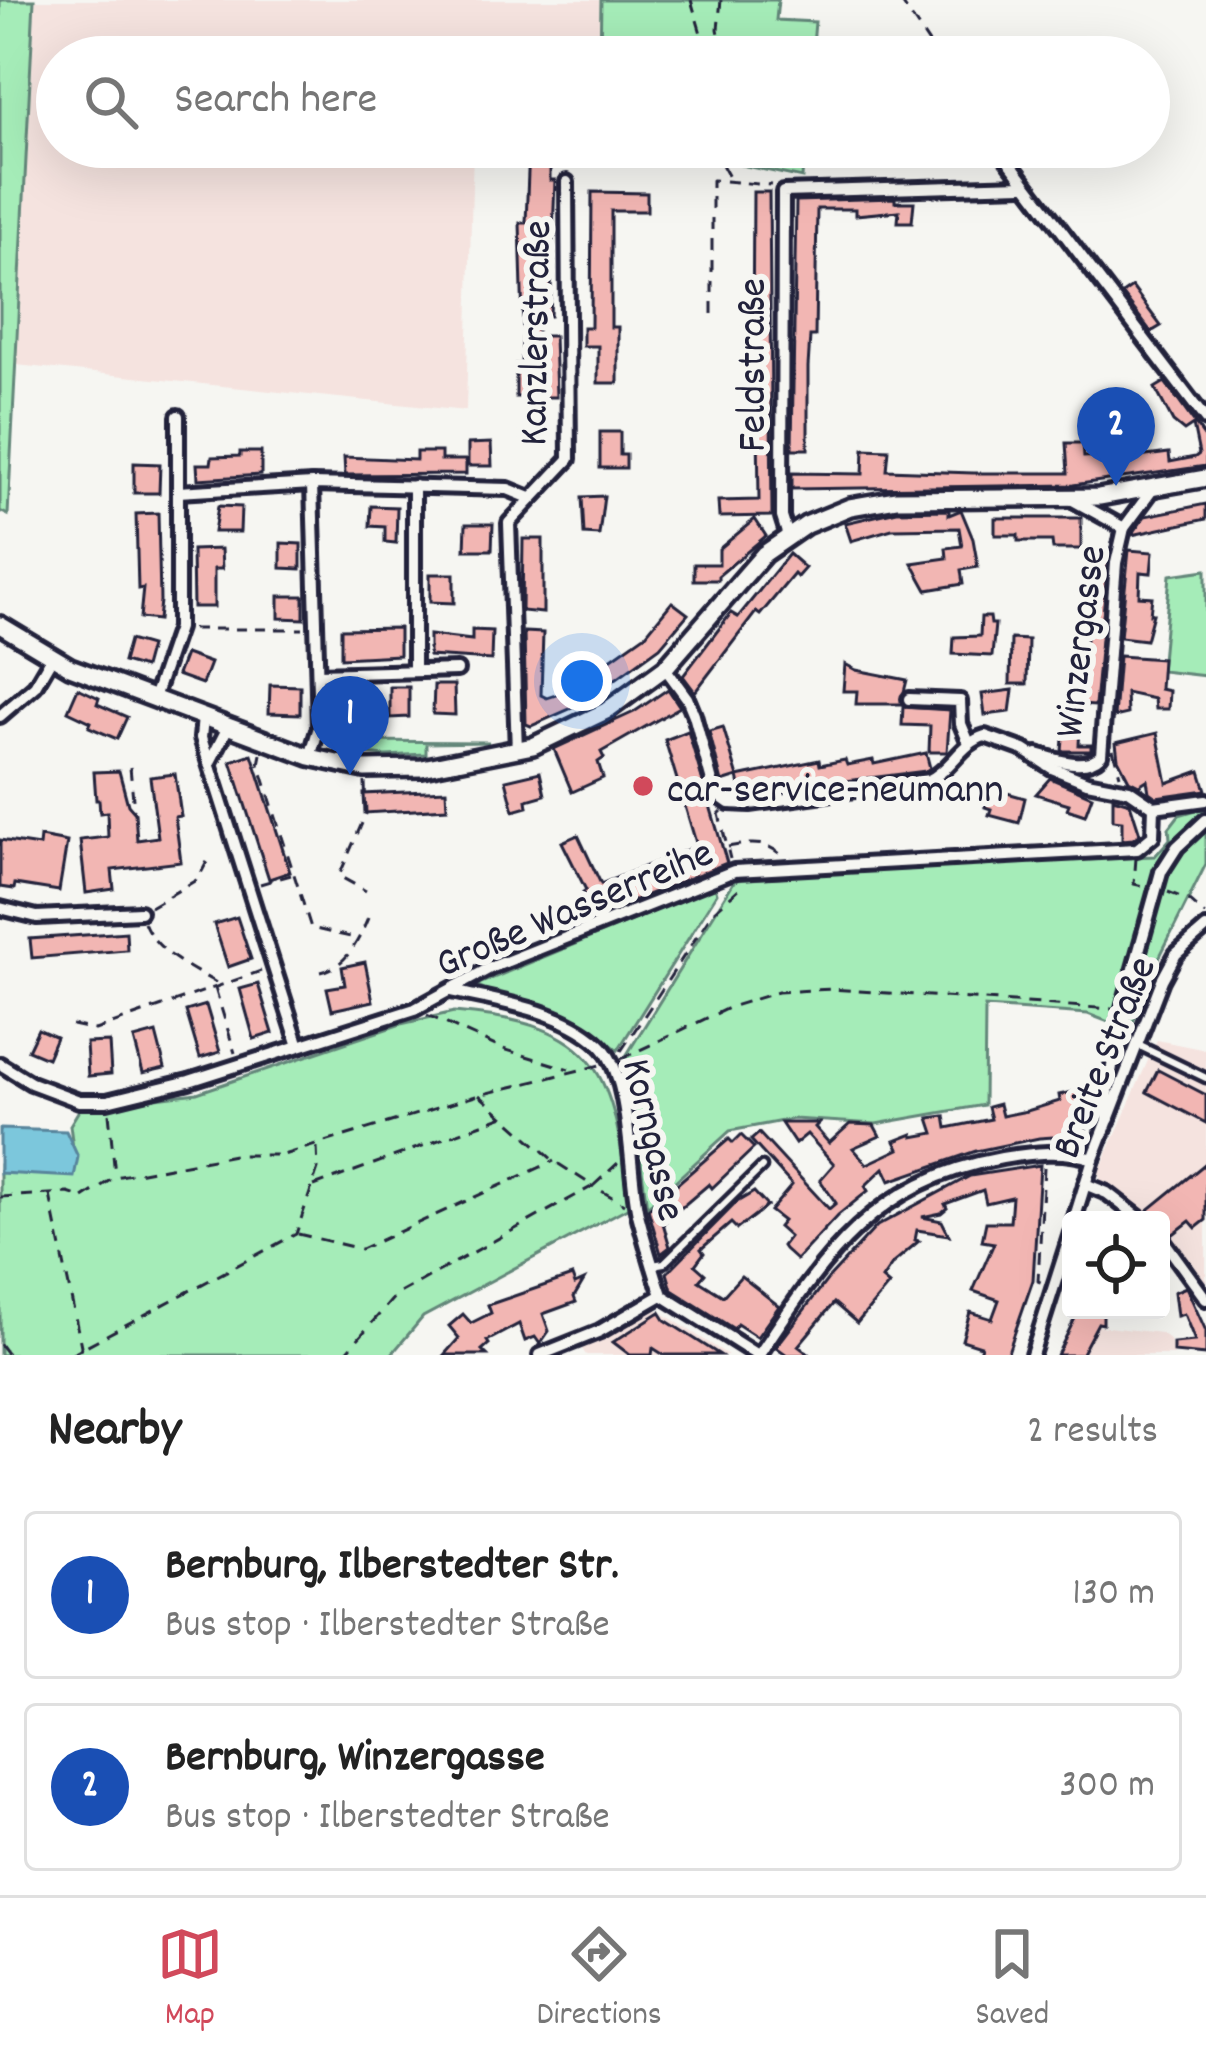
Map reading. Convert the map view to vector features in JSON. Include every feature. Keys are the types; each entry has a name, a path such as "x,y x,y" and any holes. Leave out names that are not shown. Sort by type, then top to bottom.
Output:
{"street":[{"path":"1012,168 1206,420"},
{"name":"Kanzlerstraße","path":"517,751 509,523 568,459 567,182"},
{"path":"782,192 1023,185"},
{"name":"Feldstraße","path":"782,192 782,517 788,536"},
{"path":"154,698 178,628 178,416"},
{"path":"0,625 52,658 310,757 364,769 422,768 517,751 606,711 665,668 741,578 788,536 850,507 873,502 1071,499 1206,478"},
{"path":"178,493 312,484 508,489 530,498"},
{"path":"310,757 319,727 312,484"},
{"path":"414,486 414,671"},
{"name":"Winzergasse","path":"1024,750 1081,764 1102,755 1116,563 1124,528 1152,490"},
{"name":"Winzergasse","path":"1071,499 1124,528"},
{"path":"0,716 34,686 52,658"},
{"path":"665,668 694,715 712,788 729,802 916,783 940,775 969,743 990,736 1087,782 1129,790 1154,807 1206,800"},
{"path":"319,674 457,670"},
{"path":"909,699 960,701 961,724 969,743"},
{"path":"203,717 201,738 298,1043"},
{"path":"210,762 228,727"},
{"path":"1137,849 1153,836 1154,807"},
{"path":"1109,1119 1105,1111 1119,1022 1161,872 1180,843 1206,820"},
{"name":"Große Wasserreihe","path":"0,1064 31,1083 79,1101 135,1095 415,1009 490,968 734,871 1137,849"},
{"path":"0,908 37,917 140,912"},
{"name":"Breite Straße","path":"1078,1211 1148,1016 1176,954 1206,928"},
{"name":"Korngasse","path":"451,991 499,1001 581,1030 603,1046 613,1063 638,1211 662,1295"},
{"path":"540,1355 600,1331 662,1295 758,1355 810,1277 850,1230 921,1181 944,1172 1045,1153 1094,1159"},
{"path":"1085,1184 1130,1211"},
{"path":"1170,1250 1206,1299"},
{"path":"1032,1355 1062,1266"}],"lane":[{"path":"1138,1045 1206,1078"},
{"path":"653,1265 664,1263 762,1167"}],"path":[{"path":"691,0 702,36"},
{"path":"720,36 721,0"},
{"path":"900,0 924,36"},
{"path":"724,168 731,180"},
{"path":"712,314 712,180 770,185 782,192"},
{"path":"178,628 318,629"},
{"path":"262,752 259,764 310,928 359,939"},
{"path":"130,767 134,810"},
{"path":"364,769 366,814 339,876 366,891"},
{"path":"613,1063 713,912 740,888 719,814 729,802"},
{"path":"727,847 771,846 784,856 785,868"},
{"path":"1137,849 1134,884 1150,887"},
{"path":"208,860 198,879 140,912 148,932 171,955 217,986 238,1064"},
{"path":"261,884 292,874"},
{"path":"1167,891 1188,900 1206,916"},
{"path":"321,972 335,969 359,939 368,918"},
{"path":"71,1025 94,1030 274,967"},
{"path":"0,1197 50,1193 83,1198 115,1177 234,1155 284,1155 479,1095 613,1063 730,1007 778,992 832,989 1130,1010 1148,1016"},
{"path":"415,1009 500,1048 574,1070"},
{"path":"479,1095 554,1161 638,1211"},
{"path":"313,1187 504,1116"},
{"path":"109,1118 115,1177"},
{"path":"296,1234 318,1169 317,1145"},
{"path":"344,1355 396,1295 592,1186 629,1153"},
{"path":"1045,1153 1038,1281 1056,1288"},
{"path":"69,1355 296,1234 361,1249 554,1161"},
{"path":"50,1193 79,1355"},
{"path":"0,1344 8,1355"}],"shaded area":[{"path":"34,0 601,0 600,36 36,36 36,168 472,168 466,411 16,365"},
{"path":"1157,1040 1206,1050 1206,1285 1170,1241 1170,1211 1136,1211 1100,1179"},
{"path":"653,1310 728,1355 586,1355 582,1349"},
{"path":"1098,1326 1161,1333 1170,1340 1174,1355 1057,1355 1063,1341 1084,1350"}],"green space":[{"path":"0,0 34,0 8,515 0,511"},
{"path":"601,0 778,0 776,20 815,22 814,36 600,36"},
{"path":"756,168 803,168 802,178"},
{"path":"1206,570 1206,676 1161,671 1170,575"},
{"path":"337,678 337,726 352,741 489,742 426,743 426,754 340,751 325,737 325,727 334,726 333,709 324,708 334,703 334,686 324,685"},
{"path":"1206,807 1206,864 1133,1022 985,1007 984,1105 876,1124 793,1119 730,1131 647,1207 626,1056 735,880 1155,856 1170,839 1169,828 1179,815"},
{"path":"715,886 717,893 618,1050 568,1018 476,985"},
{"path":"454,1012 542,1029 570,1043 591,1063 616,1121 629,1207 423,1317 391,1355 0,1355 0,1165 75,1163 70,1125 81,1107 197,1093 401,1024"}],"water":[{"path":"0,1129 66,1131 78,1157 74,1177 0,1173"}],"building":[{"path":"528,168 550,168 550,180 555,180 550,316 537,316 537,336 554,336 556,397 516,397 523,324 520,223 526,223"},
{"path":"592,192 647,193 647,211 611,211 611,327 618,327 618,383 598,383 598,346 583,346 583,327 591,327"},
{"path":"753,192 769,192 772,516 719,517 718,501 759,500 757,350 752,350"},
{"path":"895,198 895,202 914,202 912,222 898,222 899,211 855,215 855,209 817,209 808,449 792,449 796,201"},
{"path":"1132,287 1161,326 1151,332 1122,294"},
{"path":"1165,382 1206,439 1206,466 1073,485 792,489 792,473 863,474 864,449 889,450 887,470 973,473 1068,473 1066,443 1083,443 1084,457 1124,455 1124,436 1145,436 1146,456 1169,453 1170,462 1195,457 1199,454 1193,425 1184,431 1173,422 1155,388"},
{"path":"600,432 620,432 620,455 626,455 626,468 600,468"},
{"path":"491,443 492,466 468,466 468,444"},
{"path":"240,452 261,452 261,475 198,479 197,464 211,464 212,457 240,456"},
{"path":"416,452 441,452 441,460 466,460 466,474 345,475 344,457 416,460"},
{"path":"134,463 160,464 159,493 134,493"},
{"path":"604,496 599,535 584,534 582,497"},
{"path":"1206,504 1206,519 1132,535 1145,516"},
{"path":"218,506 241,507 240,532 214,532"},
{"path":"371,506 397,507 396,543 385,542 385,527 370,526"},
{"path":"949,510 949,515 961,510 978,567 961,570 963,584 927,590 912,563 947,558 946,548 962,546 959,528 892,529 851,541 845,523 897,511"},
{"path":"158,513 158,620 140,618 143,588 138,589 136,514"},
{"path":"995,518 1081,518 1081,549 1053,549 1052,541 995,535"},
{"path":"755,519 766,536 718,580 694,580 694,564 719,564 719,549"},
{"path":"466,524 493,524 492,550 465,550"},
{"path":"523,539 543,539 543,613 522,611"},
{"path":"281,543 301,544 301,569 281,568"},
{"path":"221,549 222,569 214,569 214,607 193,607 192,550"},
{"path":"1094,549 1109,550 1095,706 1080,705"},
{"path":"1129,550 1153,552 1151,573 1140,572 1139,596 1152,597 1146,640 1120,637"},
{"path":"789,554 805,568 797,577 794,574 760,615 756,612 695,692 683,676 731,613 738,617"},
{"path":"430,574 454,574 454,603 430,602"},
{"path":"279,596 304,596 304,619 279,618"},
{"path":"672,602 688,614 660,647 592,696 582,679 646,634"},
{"path":"981,617 990,617 995,624 992,656 953,654 954,637 980,636"},
{"path":"399,628 399,655 341,658 341,629"},
{"path":"472,630 492,631 491,660 429,656 429,635 472,640"},
{"path":"524,632 543,633 541,695 547,698 565,692 574,707 531,726 526,724"},
{"path":"1011,639 1028,640 1027,684 1010,684"},
{"path":"129,640 150,646 144,668 123,662"},
{"path":"185,654 210,663 202,684 177,675"},
{"path":"1119,656 1162,659 1160,689 1169,691 1168,709 1155,709 1154,699 1126,693 1127,714 1114,717"},
{"path":"845,664 907,680 901,704 856,704 857,691 843,691"},
{"path":"365,683 367,713 347,714 346,684"},
{"path":"270,685 300,686 300,714 269,713"},
{"path":"434,685 454,685 455,715 433,714"},
{"path":"390,687 409,687 409,717 390,718"},
{"path":"78,688 99,698 97,704 127,717 117,739 68,711"},
{"path":"668,689 680,707 601,752 604,758 598,762 603,778 572,792 554,749 634,712"},
{"path":"1013,690 1010,712 985,715 982,694"},
{"path":"903,707 950,710 947,752 929,752 930,726 902,725"},
{"path":"1064,726 1080,727 1079,745 1091,745 1091,751 1062,751"},
{"path":"723,727 738,777 722,782 709,731"},
{"path":"688,731 727,863 593,917 586,890 562,842 578,835 601,884 697,846 665,740"},
{"path":"1157,733 1167,783 1200,771 1206,790 1156,797 1149,792 1147,780 1139,785 1129,780 1116,743"},
{"path":"926,753 930,768 926,771 821,784 820,779 750,794 742,794 738,777 819,760 820,765 845,760 847,765 873,760 874,764"},
{"path":"252,754 290,872 269,879 231,761"},
{"path":"119,771 128,805 135,813 137,840 158,837 150,777 175,774 181,862 112,870 114,889 86,893 80,840 108,837 107,812 100,813 94,772"},
{"path":"540,772 545,795 527,800 528,807 514,811 506,780"},
{"path":"1050,778 1092,796 1085,815 1067,809 1069,804 1036,794"},
{"path":"446,790 447,808 365,813 364,794"},
{"path":"1000,791 1025,798 1019,823 989,815 991,809 985,807 988,794 998,797"},
{"path":"1113,798 1130,803 1140,834 1133,839 1122,840 1122,821 1113,820"},
{"path":"40,837 67,842 59,891 15,884 14,889 0,887 0,840 39,846"},
{"path":"237,917 251,959 228,967 214,924"},
{"path":"126,932 127,950 32,958 30,939"},
{"path":"365,962 373,1001 332,1010 327,988 345,985 342,967"},
{"path":"258,984 273,1033 254,1039 240,989"},
{"path":"206,1005 220,1052 200,1058 186,1011"},
{"path":"38,1029 56,1037 47,1058 28,1050"},
{"path":"156,1033 165,1068 143,1073 134,1039"},
{"path":"109,1042 111,1074 88,1076 86,1043"},
{"path":"1102,1069 1084,1135 1039,1138 976,1151 890,1181 884,1168 865,1186 868,1191 796,1260 782,1246 789,1237 778,1227 783,1221 770,1211 792,1185 751,1140 759,1133 829,1209 836,1203 820,1180 834,1164 807,1134 795,1144 781,1123 819,1123 815,1127 829,1143 850,1124 874,1125 880,1136 853,1148 867,1164 899,1149 895,1141 934,1133 929,1118 945,1116 947,1128 991,1119 988,1107 999,1104 1002,1116 1027,1111 1060,1101 1059,1095 1088,1089 1090,1070"},
{"path":"1158,1070 1206,1095 1206,1123 1147,1092"},
{"path":"741,1135 754,1148 712,1188 709,1184 663,1223 670,1247 661,1254 648,1209 729,1139 733,1143"},
{"path":"1206,1163 1206,1220 1196,1228 1190,1221 1172,1235 1170,1211 1147,1211"},
{"path":"1040,1165 1033,1280 1007,1355 978,1355 981,1346 962,1340 970,1312 992,1319 999,1300 973,1291 994,1243 982,1241 986,1222 1010,1222 1012,1197 986,1203 983,1190 945,1204 941,1213 922,1217 942,1221 949,1235 917,1230 915,1240 919,1241 893,1263 882,1279 889,1285 857,1323 834,1303 798,1346 810,1355 787,1355 776,1347 827,1280 877,1226 970,1176"},
{"path":"754,1192 767,1206 737,1229 731,1223 701,1249 704,1253 695,1265 705,1274 699,1281 723,1296 741,1276 779,1306 757,1337 737,1324 734,1329 672,1290 667,1273 737,1202"},
{"path":"572,1276 575,1284 584,1280 576,1302 543,1314 549,1331 540,1344 535,1337 525,1341 519,1324 487,1341 482,1350 487,1355 444,1355 459,1338 449,1326 463,1314 471,1323 491,1313 488,1305"},
{"path":"1186,1287 1206,1331 1206,1355 1173,1352 1173,1343 1195,1341 1184,1314 1177,1316 1174,1292"},
{"path":"660,1312 720,1355 664,1355 653,1348 652,1355 630,1355 613,1342"},
{"path":"1075,1319 1103,1319 1081,1355 1057,1355"}],"place":[{"name":"Bernburg, Winzergasse","path":"1116,486"},
{"name":"Bernburg, Ilberstedter Str.","path":"350,775"},
{"name":"car-service-neumann","path":"643,786"}]}
